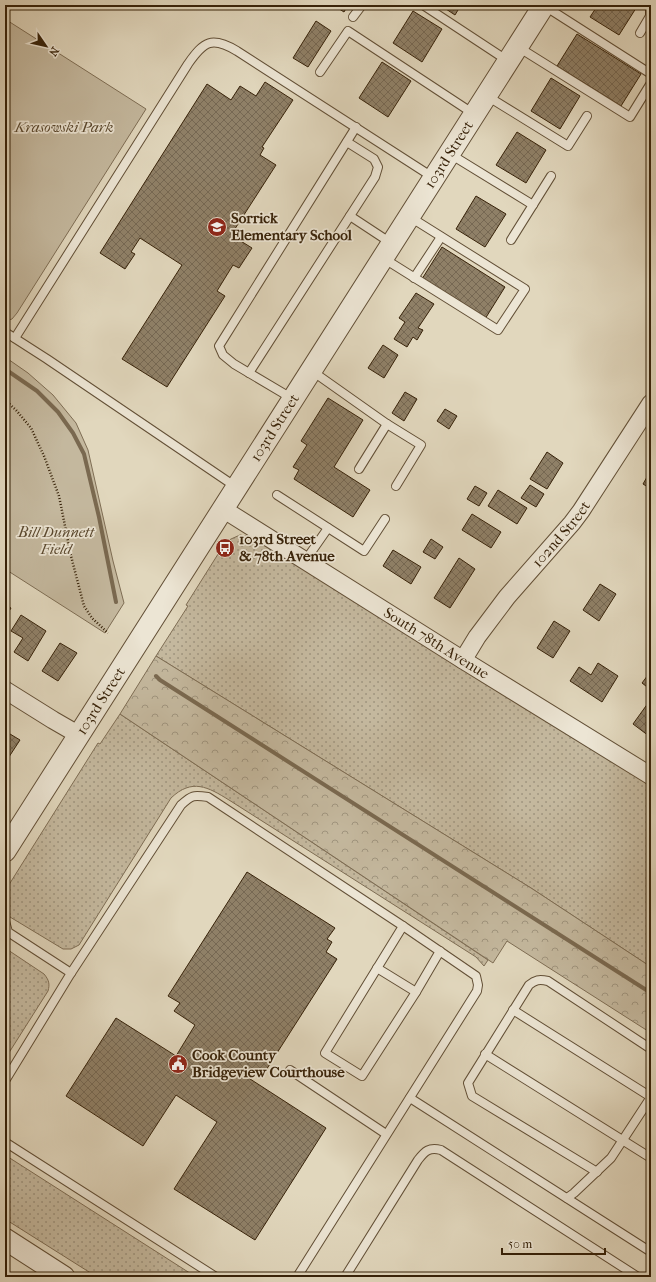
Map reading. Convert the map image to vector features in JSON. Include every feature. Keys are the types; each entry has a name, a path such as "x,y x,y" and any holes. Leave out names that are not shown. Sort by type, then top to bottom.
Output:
{"street":[{"name":"103rd Street","path":"5,851 450,154 543,5"},
{"name":"102nd Street","path":"463,660 477,637 507,597 581,511 651,403"},
{"name":"South 78th Avenue","path":"223,509 651,776"},
{"path":"5,690 53,720 79,734"},
{"path":"5,1239 42,1271 64,1277"}],"lane":[{"path":"353,17 362,5"},
{"path":"424,5 630,117 651,83"},
{"path":"543,5 651,74"},
{"path":"640,33 650,16 650,5"},
{"path":"320,72 348,31 474,114"},
{"path":"15,338 195,53 203,46 216,41 238,51 434,178"},
{"path":"486,96 568,146 587,116"},
{"path":"293,399 234,364 223,355 219,346 356,127"},
{"path":"249,373 375,177 378,167 374,159 347,142"},
{"path":"450,154 532,205"},
{"path":"511,240 551,176"},
{"path":"350,216 388,251 414,278 498,330 525,289 409,217"},
{"path":"414,278 441,237"},
{"path":"5,332 237,487"},
{"path":"311,371 421,446 396,486"},
{"path":"359,469 387,424"},
{"path":"277,495 364,551 385,519"},
{"path":"305,561 328,528"},
{"path":"5,1080 71,973 181,805 187,799 195,795 208,798 403,926 476,976 478,984 472,1000 297,1277"},
{"path":"5,921 7,933 71,973"},
{"path":"403,926 325,1053 362,1076 416,992 440,951"},
{"path":"377,968 416,992"},
{"path":"597,1172 472,1096 468,1082 529,985 535,980 541,979 548,981 651,1049"},
{"path":"514,1010 651,1097 611,1158 567,1198"},
{"path":"485,1054 651,1158"},
{"path":"290,1070 386,1134"},
{"path":"410,1098 651,1252"},
{"path":"5,1142 216,1277"},
{"path":"345,1277 418,1160 424,1152 433,1148 441,1150 636,1276"}],"path":[{"path":"5,400 16,410 31,428 59,496 71,556 84,606 92,618 108,632"}],"green space":[{"name":"Krasowski Park","path":"5,19 146,109 17,313 12,319 6,321"},
{"name":"Bill Dunnett Field","path":"5,357 28,373 53,395 76,423 88,450 124,603 105,633 5,569"},
{"path":"240,535 250,537 267,547 651,783 651,967 531,888 156,656 188,606 186,605 225,543"},
{"path":"156,656 531,888 651,967 651,1033 507,941 493,963 120,714"},
{"path":"120,714 488,960 484,966 476,957 229,800 207,788 193,786 186,788 171,798 79,945 71,949 63,949 10,917 5,909 5,891 98,743 100,744"},
{"path":"5,948 44,974 49,984 48,991 5,1059"},
{"path":"5,1155 196,1277 97,1277 5,1219"}],"building":[{"path":"333,5 348,5 344,12"},
{"path":"440,5 461,5 455,15"},
{"path":"598,5 638,5 619,35 590,17"},
{"path":"413,11 442,29 422,62 393,43"},
{"path":"316,21 331,31 308,67 293,58"},
{"path":"577,34 641,74 621,106 557,66"},
{"path":"382,62 411,81 388,117 359,98"},
{"path":"551,78 580,96 560,129 531,111"},
{"path":"265,82 293,100 262,147 264,148 260,155 276,165 231,235 252,248 239,268 233,265 217,291 225,296 167,387 122,359 182,265 140,238 131,252 135,254 125,269 100,253 207,84 231,100 240,86 256,96"},
{"path":"517,132 546,150 526,183 496,165"},
{"path":"476,196 506,214 485,247 456,229"},
{"path":"442,247 505,287 485,319 422,279"},
{"path":"416,293 434,304 418,328 423,330 417,340 413,337 407,347 394,339 405,322 399,318"},
{"path":"383,345 398,355 384,378 368,368"},
{"path":"405,392 417,399 404,421 392,413"},
{"path":"328,398 363,420 334,467 370,490 353,517 294,479 299,470 293,467 307,445 301,441"},
{"path":"445,409 457,416 449,429 437,421"},
{"path":"547,452 563,463 547,489 530,479"},
{"path":"651,470 651,489 643,484"},
{"path":"530,485 544,494 536,507 521,498"},
{"path":"475,486 487,493 479,506 467,499"},
{"path":"498,490 527,508 517,524 488,506"},
{"path":"472,514 501,532 491,548 462,530"},
{"path":"431,539 443,547 435,559 423,552"},
{"path":"393,550 421,567 411,584 383,566"},
{"path":"459,558 475,569 450,608 434,598"},
{"path":"600,584 616,594 599,621 583,610"},
{"path":"5,605 11,608 5,618"},
{"path":"21,615 46,631 28,661 14,652 23,638 11,631"},
{"path":"554,621 570,631 553,658 537,648"},
{"path":"60,643 77,653 58,681 42,671"},
{"path":"598,663 618,676 602,702 570,681 579,667 591,675"},
{"path":"651,671 651,690 642,683"},
{"path":"651,699 651,732 649,736 633,724"},
{"path":"5,731 20,740 5,763"},
{"name":"Cook County Bridgeview Courthouse","path":"247,872 335,928 327,939 332,942 326,952 337,959 261,1078 251,1072 247,1077 326,1128 255,1240 174,1189 217,1122 176,1095 143,1146 66,1096 116,1018 176,1056 195,1025 174,1011 180,1003 168,996"}],"waterway":[{"path":"5,369 37,391 58,412 73,433 84,454 99,517 116,602"},
{"path":"156,676 160,680 651,993"}],"place":[{"name":"Sorrick Elementary School","path":"217,227"},
{"name":"103rd Street & 78th Avenue","path":"225,548"},
{"name":"Cook County Bridgeview Courthouse","path":"178,1064"}]}
